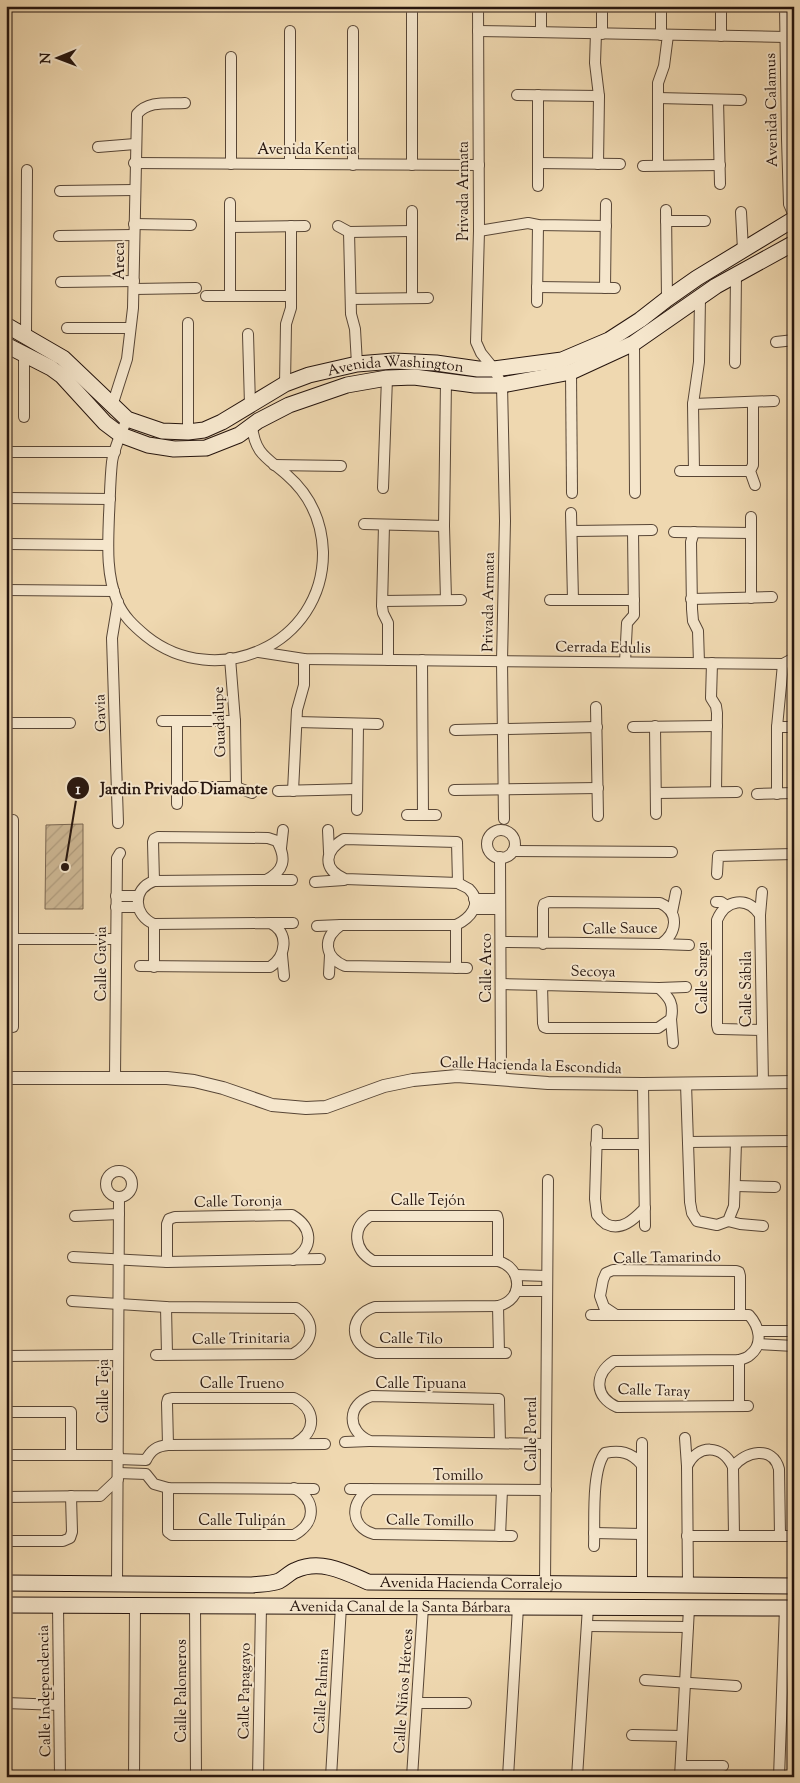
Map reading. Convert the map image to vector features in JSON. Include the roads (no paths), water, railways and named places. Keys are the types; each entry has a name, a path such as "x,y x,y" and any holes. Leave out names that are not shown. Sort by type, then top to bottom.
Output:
{"main road":[{"name":"Avenida Washington","path":"6,325 63,358 127,419 162,431 188,432 204,430 222,422 285,384 309,375 357,364 394,361 428,362 494,370 562,360 609,340 640,320 667,298 697,278 794,219"},
{"name":"Avenida Washington","path":"6,345 51,368 62,376 104,423 121,435 148,445 174,449 206,448 239,435 289,405 347,385 387,378 414,378 475,385 502,385 571,372 634,343 736,274 794,243"},
{"name":"Avenida Hacienda Corralejo","path":"6,1583 252,1585 279,1581 294,1570 309,1566 325,1566 368,1582 794,1586"},
{"name":"Avenida Canal de la Santa Bárbara","path":"6,1604 790,1608"}],"street":[{"path":"412,6 412,165"},
{"name":"Privada Armata","path":"478,6 479,231 476,342 502,385 505,521 502,661 504,819"},
{"path":"540,32 541,6"},
{"path":"598,164 599,96 595,63 602,6"},
{"path":"658,165 658,83 664,66 664,35 661,6"},
{"path":"721,6 721,36"},
{"name":"Avenida Calamus","path":"789,14 786,37 790,79 790,204 794,213"},
{"path":"290,31 290,164"},
{"path":"353,31 353,165"},
{"path":"478,31 786,37"},
{"path":"231,57 231,164"},
{"path":"517,95 599,96"},
{"path":"538,95 538,186"},
{"path":"658,98 740,100"},
{"path":"718,100 720,184"},
{"name":"Areca","path":"112,406 127,359 134,285 136,114 149,105 186,104"},
{"path":"98,147 135,144"},
{"name":"Avenida Kentia","path":"134,163 479,165"},
{"path":"538,163 620,164"},
{"path":"644,166 720,165"},
{"path":"26,335 27,170"},
{"path":"60,191 134,190"},
{"path":"230,203 230,296"},
{"path":"537,287 610,288 606,204"},
{"path":"666,210 667,298"},
{"path":"412,211 412,298"},
{"path":"741,212 743,250"},
{"path":"666,221 705,221"},
{"path":"479,231 528,223 538,225 606,226"},
{"path":"134,224 191,225"},
{"path":"537,302 538,225"},
{"path":"285,384 286,324 291,308 291,226"},
{"path":"230,227 305,226"},
{"path":"338,226 349,232 412,231"},
{"path":"349,232 351,314 355,329 357,364"},
{"path":"59,236 134,235"},
{"path":"735,363 736,274"},
{"path":"62,282 196,288"},
{"path":"206,296 291,296"},
{"path":"694,471 693,404 699,362 700,297"},
{"path":"351,299 428,298"},
{"path":"188,323 188,432"},
{"path":"66,328 130,328"},
{"path":"248,334 250,405"},
{"path":"776,342 794,340"},
{"path":"634,343 635,493"},
{"path":"24,354 24,417"},
{"path":"571,372 572,492"},
{"path":"383,488 387,378"},
{"path":"446,381 444,521 446,600"},
{"path":"693,404 774,401"},
{"path":"753,402 753,464 750,471 755,485"},
{"path":"127,419 112,461 108,567 116,596 126,618 154,642 170,651 187,657 206,660 242,657 259,652 275,643 301,620 310,607 318,589 323,552 318,520 310,500 288,476 265,458 253,438 252,426"},
{"path":"6,452 115,452"},
{"path":"274,466 342,466"},
{"path":"680,470 750,471"},
{"path":"7,498 110,498"},
{"path":"571,513 573,531 573,600"},
{"path":"751,517 751,598"},
{"path":"364,524 384,525 444,521"},
{"path":"384,525 383,613 388,623 388,660"},
{"path":"573,531 652,530"},
{"path":"625,662 627,623 634,615 634,531"},
{"path":"674,532 751,533"},
{"path":"694,532 692,542 691,599 693,620 698,631 699,663"},
{"path":"9,544 108,545"},
{"path":"6,590 116,596"},
{"name":"Gavia","path":"116,596 112,638 118,823"},
{"path":"691,599 772,597"},
{"path":"383,601 461,600"},
{"path":"550,600 634,600"},
{"name":"Cerrada Edulis","path":"259,652 304,659 783,664"},
{"name":"Guadalupe","path":"230,658 235,721 236,787"},
{"path":"776,794 777,727 783,664 794,658"},
{"path":"293,791 297,710 304,685 304,659"},
{"path":"422,660 423,815"},
{"path":"712,663 712,698 716,706 717,726 716,792"},
{"path":"596,707 598,816"},
{"path":"162,721 235,721"},
{"path":"177,722 177,804"},
{"path":"297,722 378,724"},
{"path":"6,724 70,723"},
{"path":"357,810 358,724"},
{"path":"655,726 656,814"},
{"path":"634,727 717,726"},
{"path":"455,730 597,727"},
{"path":"777,727 794,727"},
{"path":"178,787 236,787 252,793"},
{"path":"454,790 598,788"},
{"path":"278,791 357,789"},
{"path":"656,793 737,792"},
{"path":"757,794 794,793"},
{"path":"407,815 436,815"},
{"path":"13,820 10,939 13,1027"},
{"path":"266,880 280,870 283,858 281,848 283,830"},
{"path":"328,830 328,860 330,868 336,876 345,880"},
{"path":"497,830 506,831 514,837 513,851 510,855 500,858 492,854 488,846 489,837 497,830"},
{"path":"154,881 154,839 158,837 268,838 277,841 281,848"},
{"path":"329,852 334,845 344,839 457,842 458,883"},
{"path":"513,851 672,852"},
{"name":"Calle Gavia","path":"115,1078 116,858 120,853"},
{"path":"717,874 718,856 794,854"},
{"name":"Calle Arco","path":"500,858 501,1078"},
{"path":"292,880 154,881 144,886 138,902 143,917 154,924 293,923"},
{"path":"315,882 345,880 458,883 470,890 474,904 466,920 456,925 317,926"},
{"path":"672,912 676,892"},
{"name":"Calle Sábila","path":"762,892 760,916 763,1082"},
{"path":"116,896 138,902"},
{"path":"116,907 138,902"},
{"path":"716,902 721,902 727,906 735,903 744,903 756,909 760,916"},
{"name":"Calle Sauce","path":"501,942 543,944 661,944 668,939 672,932 674,922 672,912 667,906 660,903 544,904 543,944"},
{"path":"474,904 500,904"},
{"name":"Calle Sarga","path":"727,906 720,913 717,920 718,1029 761,1030"},
{"path":"270,923 278,929 283,938 284,976"},
{"path":"154,924 154,967"},
{"path":"329,974 328,940 333,930 341,925"},
{"path":"456,925 456,968"},
{"path":"10,939 116,938"},
{"path":"661,944 689,945"},
{"path":"329,951 337,963 345,966 467,968"},
{"path":"140,966 270,967 282,955"},
{"name":"Secoya","path":"501,984 686,987"},
{"path":"542,985 544,1027 658,1028 672,1014"},
{"path":"659,988 671,999 673,1043"},
{"name":"Calle Hacienda la Escondida","path":"6,1078 167,1078 194,1081 224,1088 272,1105 306,1108 326,1107 384,1086 412,1080 458,1076 548,1083 686,1084 794,1082"},
{"path":"644,1084 645,1226"},
{"path":"686,1084 692,1213 697,1221 717,1225 728,1220 734,1206 736,1142"},
{"path":"596,1130 595,1199 597,1215 606,1224 618,1226 630,1223 645,1208"},
{"path":"688,1142 792,1141"},
{"path":"596,1144 643,1144"},
{"name":"Calle Portal","path":"545,1584 548,1180"},
{"path":"736,1186 775,1187"},
{"name":"Calle Teja","path":"117,1584 119,1198"},
{"path":"75,1216 119,1214"},
{"name":"Calle Tejón","path":"372,1215 497,1216 498,1260 373,1260 362,1252 357,1239 363,1221 372,1215"},
{"name":"Calle Toronja","path":"167,1262 167,1224 169,1219 175,1217 292,1216 301,1221 307,1230 309,1241 306,1249 293,1260"},
{"path":"728,1220 740,1224 763,1226"},
{"path":"73,1257 167,1262 320,1259"},
{"path":"498,1260 507,1263 516,1283 511,1300 498,1306"},
{"name":"Calle Tamarindo","path":"616,1315 604,1307 600,1296 606,1273 613,1270 739,1272 740,1315"},
{"path":"516,1283 547,1283"},
{"path":"516,1283 547,1283"},
{"name":"Calle Trinitaria","path":"72,1301 166,1307 296,1308 309,1321 310,1333 307,1343 293,1354 156,1355"},
{"name":"Calle Tilo","path":"498,1306 502,1353 376,1353 368,1351 359,1343 355,1335 354,1328 356,1322 363,1312 375,1307 498,1306"},
{"path":"166,1307 167,1354"},
{"path":"591,1315 749,1315 755,1322 758,1338 751,1355 739,1360"},
{"path":"758,1338 794,1331"},
{"path":"758,1338 794,1346"},
{"path":"6,1356 118,1355"},
{"name":"Calle Taray","path":"739,1360 744,1406 617,1407 605,1399 599,1385 602,1371 614,1361 739,1360"},
{"name":"Calle Tipuana","path":"370,1441 362,1438 356,1432 352,1416 354,1409 360,1402 372,1396 499,1399 500,1443"},
{"name":"Calle Trueno","path":"168,1445 167,1403 172,1398 294,1398 306,1406 311,1421 310,1429 306,1435 296,1443"},
{"path":"6,1412 71,1412 71,1455"},
{"path":"685,1438 688,1585"},
{"path":"345,1442 546,1444"},
{"path":"642,1443 642,1584"},
{"path":"6,1455 71,1455 146,1460 152,1450 159,1446 168,1445 325,1444"},
{"path":"687,1466 695,1455 707,1450 720,1452 730,1460 732,1466 734,1536"},
{"path":"594,1546 596,1475 599,1460 605,1452 614,1451 624,1452 635,1457 641,1464"},
{"path":"732,1466 742,1457 760,1453 771,1456 777,1462 779,1469 780,1536"},
{"path":"6,1497 100,1496 118,1476 146,1474 154,1484 168,1488 314,1489"},
{"name":"Calle Tulipán","path":"168,1488 168,1532 172,1536 294,1535 302,1531 308,1524 311,1513 309,1501 302,1492 294,1488"},
{"name":"Tomillo","path":"350,1489 546,1490"},
{"name":"Calle Tomillo","path":"370,1489 360,1497 355,1507 355,1513 360,1526 369,1533 500,1536"},
{"path":"502,1490 500,1536 512,1536"},
{"path":"6,1541 63,1541 70,1538 72,1532 71,1496"},
{"path":"594,1534 641,1534"},
{"path":"687,1536 794,1536"},
{"name":"Calle Independencia","path":"58,1605 60,1777"},
{"path":"134,1777 135,1605"},
{"name":"Calle Palomeros","path":"196,1605 196,1777"},
{"name":"Calle Papagayo","path":"258,1777 261,1606"},
{"name":"Calle Palmira","path":"330,1777 340,1606"},
{"name":"Calle Niños Héroes","path":"412,1777 423,1607"},
{"path":"508,1777 518,1607"},
{"path":"577,1777 588,1607"},
{"path":"654,1608 661,1626"},
{"path":"646,1626 654,1608"},
{"path":"680,1777 689,1608"},
{"path":"779,1777 790,1608"},
{"path":"586,1626 688,1627"},
{"path":"645,1680 736,1686"},
{"path":"6,1703 59,1704"},
{"path":"417,1703 466,1703"},
{"path":"632,1735 682,1736"},
{"path":"681,1766 723,1766"}],"place":[{"name":"Jardin Privado Diamante","path":"65,867"}]}
